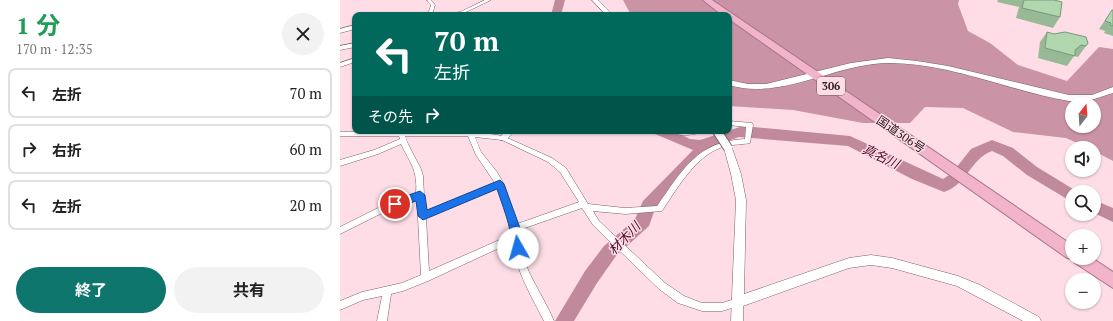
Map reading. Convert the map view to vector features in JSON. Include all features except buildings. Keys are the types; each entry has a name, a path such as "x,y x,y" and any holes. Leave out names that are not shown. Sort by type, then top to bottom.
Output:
{"highway":[{"name":"国道306号","path":"707,0 725,12"},
{"name":"国道306号","path":"732,17 1065,248"},
{"path":"1090,265 1113,281"}],"street":[{"path":"429,0 433,5 431,12"},
{"path":"464,12 489,0"},
{"path":"595,0 607,12"},
{"path":"340,31 352,28"},
{"path":"340,48 352,46"},
{"path":"340,65 352,61"},
{"path":"732,83 748,87 768,87 860,63 899,61 938,67 1042,92 1074,98 1085,99 1102,96 1113,90"},
{"path":"340,306 362,296 403,287 507,241 515,232 585,206 625,211 659,208 696,161 707,151 738,141 748,141 750,125 732,123"},
{"path":"340,134 403,137 452,134"},
{"path":"469,134 478,153 500,184 515,232 524,272 549,321"},
{"path":"476,134 504,138 550,160 563,170 596,223 662,286 680,300 702,307 722,307 849,263 871,260 892,263 958,281 976,289 1034,321"},
{"path":"504,138 508,134"},
{"path":"719,134 728,148 736,174 741,200 737,321"},
{"path":"340,163 376,152 403,137"},
{"path":"403,137 418,168 421,184 420,195 423,216 425,278"},
{"path":"423,216 500,184"},
{"path":"340,231 385,208 420,195"},
{"path":"382,321 387,291"}],"shaded area":[{"path":"623,0 959,0 958,4 968,31 990,43 1018,65 1067,81 1099,47 1113,49 1113,161 1101,155 1101,141 1073,141 1066,138 1013,132 963,108 925,107 910,123 863,123 793,110 732,106 732,12 629,12"}],"waterway":[{"name":"真名川","path":"557,12 560,0"},
{"name":"真名川","path":"707,144 743,131 850,141 917,175 944,186 952,182 957,177 976,153 983,148 992,145 1008,152 1032,171 1065,191"},
{"name":"真名川","path":"668,134 693,145 707,144"},
{"name":"材木川","path":"564,321 591,277 610,251 638,227 643,221 648,206 707,144"},
{"name":"真名川","path":"1101,209 1113,215"}],"route":[{"path":"395,204 420,195 423,216 500,184 515,228 514,235 518,248"}]}
